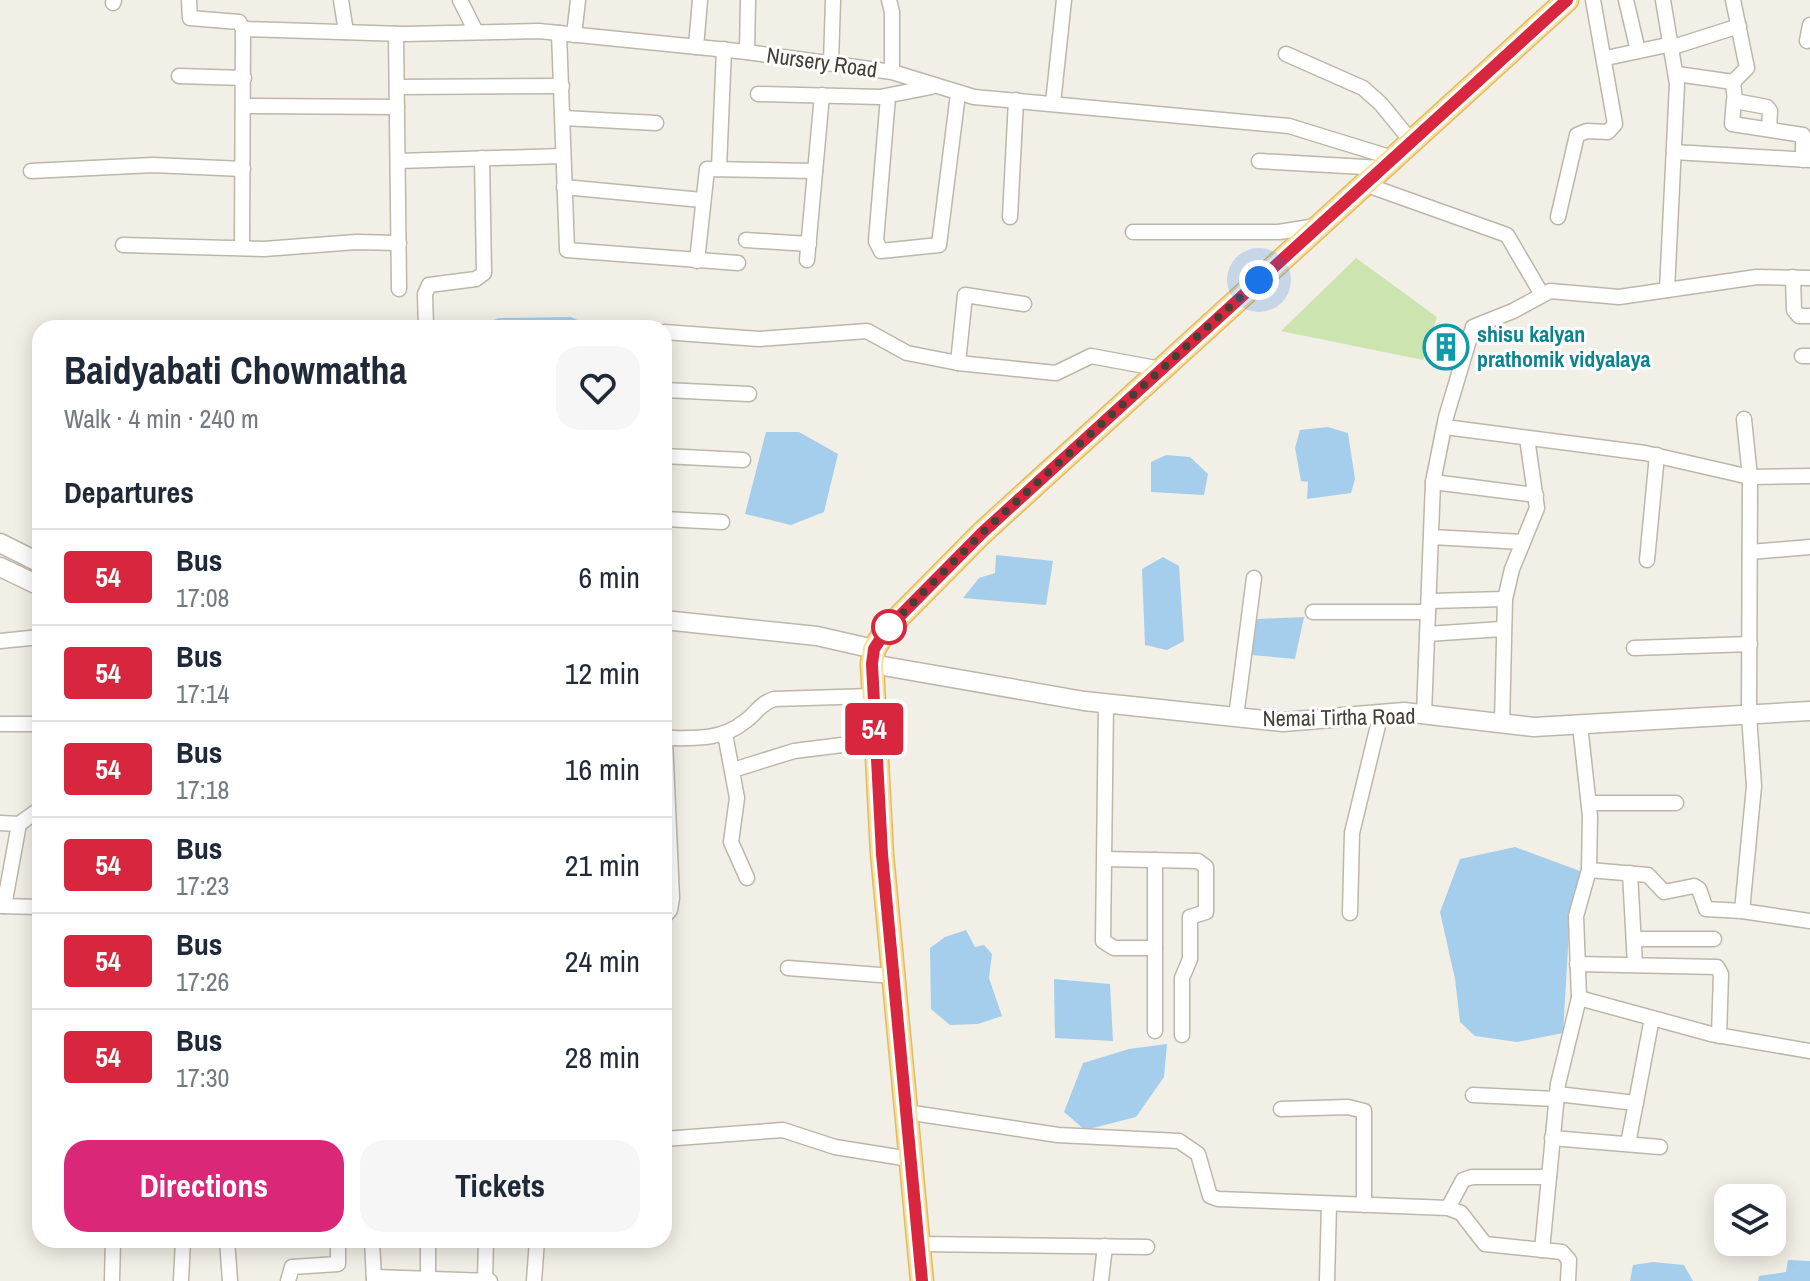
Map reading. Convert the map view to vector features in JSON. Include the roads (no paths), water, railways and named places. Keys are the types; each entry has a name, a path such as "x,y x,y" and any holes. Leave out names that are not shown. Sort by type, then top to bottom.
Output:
{"main road":[{"path":"922,1281 893,976 871,696 873,656 886,630 931,582 1161,369 1567,0"}],"street":[{"name":"Nursery Road","path":"189,0 190,18 231,19 239,22 243,29 396,34 567,34 831,62 892,72 958,94 1289,126 1387,163"},
{"path":"341,0 346,32"},
{"path":"460,0 476,32"},
{"path":"578,0 567,34 562,86 567,250 738,263"},
{"path":"696,47 700,0"},
{"path":"747,52 748,0"},
{"path":"831,62 833,0"},
{"path":"889,0 892,12 892,72"},
{"path":"1053,103 1064,0"},
{"path":"1558,217 1577,135 1614,129 1606,58 1593,0"},
{"path":"1626,0 1638,51"},
{"path":"1663,0 1677,74 1667,290"},
{"path":"1677,74 1733,82 1744,74 1747,68 1733,0"},
{"path":"1807,41 1810,25"},
{"path":"1606,58 1672,45 1739,26"},
{"path":"242,248 243,29"},
{"path":"396,34 399,289"},
{"path":"719,168 724,49"},
{"path":"1286,54 1363,88 1381,104 1411,141"},
{"path":"179,76 244,78"},
{"path":"1674,152 1806,160 1803,135 1732,124 1733,82"},
{"path":"397,87 562,86"},
{"path":"758,94 888,97 931,87"},
{"path":"888,97 876,241 881,251 939,245 958,94"},
{"path":"807,260 822,95"},
{"path":"1010,217 1016,100"},
{"path":"1734,100 1767,107 1770,111 1769,129"},
{"path":"243,106 397,107"},
{"path":"563,118 656,123"},
{"path":"398,161 562,156"},
{"path":"426,320 425,294 429,285 476,279 484,273 482,158"},
{"path":"1259,161 1387,163"},
{"path":"31,171 153,165 243,169"},
{"path":"697,261 704,174 707,169 815,171"},
{"path":"1364,184 1507,235 1541,293"},
{"path":"564,187 702,200"},
{"path":"1133,232 1287,232 1320,225"},
{"path":"746,240 809,244"},
{"path":"123,245 242,248 399,243"},
{"path":"1424,714 1433,482 1473,327 1513,311 1541,293 1561,290 1619,297 1757,277 1810,278"},
{"path":"1793,277 1794,310 1799,316 1810,316"},
{"path":"958,363 965,295 1024,304"},
{"path":"672,333 759,339 867,331 907,353 958,363 1056,373 1091,356 1161,369"},
{"path":"672,390 749,394"},
{"path":"1742,911 1754,786 1749,715 1750,477 1744,419"},
{"path":"1445,427 1657,455 1750,477 1810,476"},
{"path":"1502,723 1505,599 1522,542 1535,519 1536,495 1527,438"},
{"path":"1647,560 1657,455"},
{"path":"672,456 743,460"},
{"path":"1433,482 1536,495"},
{"path":"672,519 722,522"},
{"path":"1432,537 1522,542"},
{"path":"0,543 32,559"},
{"path":"1750,552 1810,547"},
{"path":"0,567 32,582"},
{"path":"1236,717 1254,578"},
{"path":"1313,612 1428,607 1505,599"},
{"name":"Nemai Tirtha Road","path":"672,621 802,634 873,656 1106,703 1283,722 1381,713 1424,714 1534,727 1810,711"},
{"path":"1427,634 1502,629"},
{"path":"0,641 32,638"},
{"path":"1634,648 1750,644"},
{"path":"672,737 725,734 748,720 764,702 774,699 871,696"},
{"path":"1106,703 1103,941 1114,948 1155,948"},
{"path":"1350,913 1352,833 1381,713"},
{"path":"0,724 32,724"},
{"path":"1542,1250 1556,1097 1579,998 1576,916 1589,870 1589,803 1580,725"},
{"path":"725,734 738,809 731,842 747,878"},
{"path":"733,770 794,751 874,741"},
{"path":"1589,803 1676,803"},
{"path":"32,815 19,824 5,869 2,906 32,907"},
{"path":"0,823 19,824"},
{"path":"1105,859 1198,861 1206,867 1206,912 1190,917 1190,959 1184,972 1182,1035"},
{"path":"1155,860 1155,1031"},
{"path":"1589,870 1654,876 1664,892 1694,886 1699,889 1706,909 1810,921"},
{"path":"1630,873 1635,964"},
{"path":"1634,939 1714,939"},
{"path":"1577,964 1717,967 1721,974 1719,1036"},
{"path":"788,968 893,976"},
{"path":"1155,971 1184,972"},
{"path":"1579,998 1719,1036 1810,1051"},
{"path":"1628,1144 1652,1018"},
{"path":"1473,1095 1636,1103"},
{"path":"1281,1109 1348,1107 1364,1111 1364,1205"},
{"path":"906,1112 1058,1135 1179,1141 1198,1154 1210,1196 1448,1208 1461,1213 1485,1244 1566,1255 1568,1281"},
{"path":"672,1138 783,1130 835,1147 910,1159"},
{"path":"1552,1138 1660,1147"},
{"path":"1448,1208 1463,1180 1472,1177 1549,1177"},
{"path":"1327,1281 1329,1204"},
{"path":"919,1244 1147,1247"},
{"path":"1101,1281 1105,1246"},
{"path":"112,1281 113,1248"},
{"path":"181,1281 183,1248"},
{"path":"228,1248 230,1281"},
{"path":"288,1281 292,1267 338,1264 338,1248"},
{"path":"372,1248 374,1279 487,1281 486,1248"},
{"path":"428,1248 428,1279"},
{"path":"534,1281 536,1248"}],"water":[{"path":"571,317 578,320 494,320"},
{"path":"1328,427 1348,433 1355,479 1351,493 1307,499 1308,482 1301,481 1295,448 1300,430"},
{"path":"766,432 799,432 838,454 824,512 791,525 745,514"},
{"path":"1166,455 1190,457 1208,474 1204,495 1151,492 1151,462"},
{"path":"996,555 1053,561 1046,605 963,598 979,578 995,573"},
{"path":"1163,557 1179,566 1184,641 1167,650 1145,645 1142,569"},
{"path":"1304,617 1295,659 1252,655 1257,619"},
{"path":"1515,847 1580,871 1569,932 1563,1033 1517,1042 1475,1036 1460,1022 1455,979 1440,912 1460,859"},
{"path":"966,930 975,947 984,945 992,954 989,978 1002,1016 978,1024 950,1025 931,1009 930,948 945,937"},
{"path":"1054,979 1110,984 1113,1041 1055,1038"},
{"path":"1167,1044 1164,1077 1136,1117 1085,1130 1064,1112 1083,1063 1129,1049"},
{"path":"1788,1260 1810,1261 1810,1281 1758,1281 1759,1276 1786,1272"},
{"path":"1653,1262 1684,1265 1693,1281 1630,1281 1633,1265"}],"place":[{"name":"shisu kalyan prathomik vidyalaya","path":"1446,347"}]}
